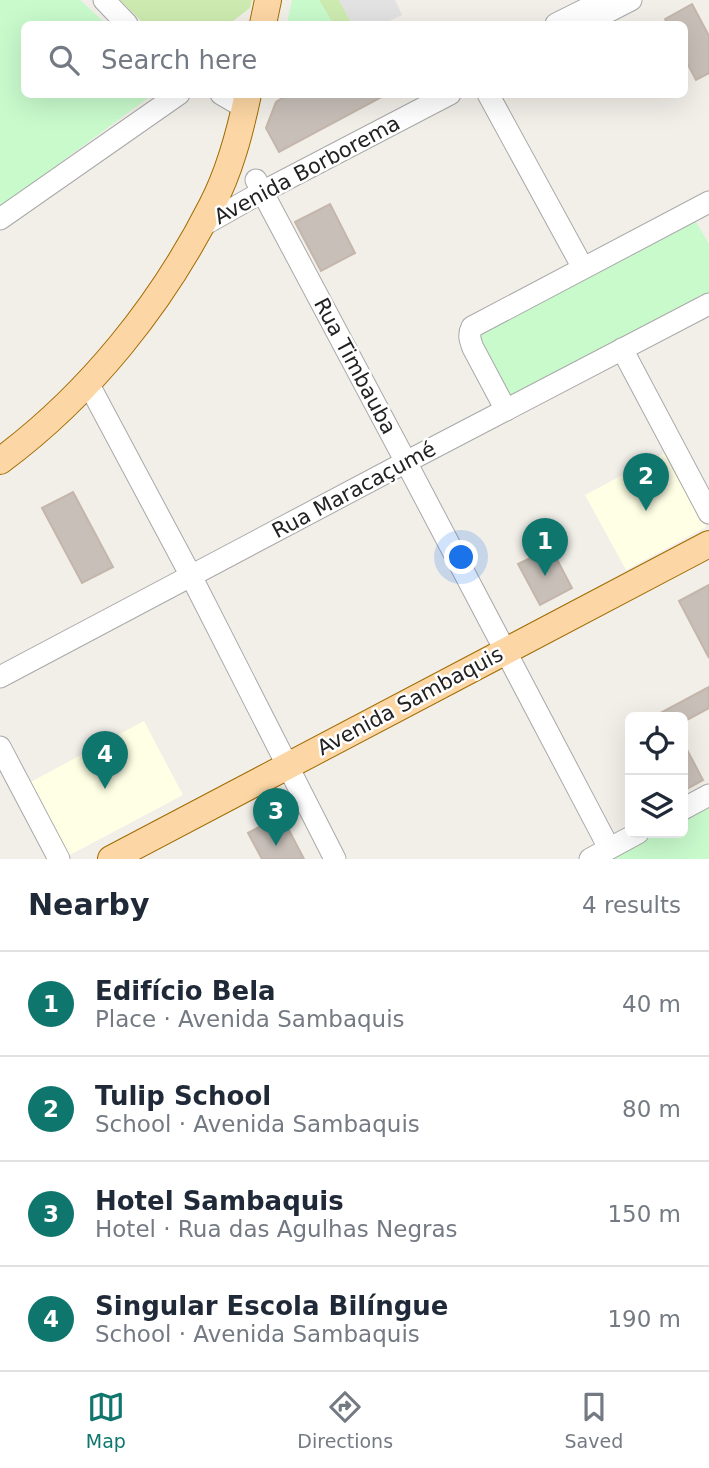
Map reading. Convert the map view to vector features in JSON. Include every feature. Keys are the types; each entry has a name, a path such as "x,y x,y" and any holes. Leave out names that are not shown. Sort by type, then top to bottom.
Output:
{"main road":[{"path":"0,461 52,419 88,383 122,344 156,298 213,204 231,159 247,102"},
{"name":"Avenida Sambaquis","path":"111,859 290,771 507,656 709,544"},
{"name":"Avenida Sambaquis","path":"507,656 709,557"},
{"name":"Avenida Sambaquis","path":"136,859 290,771"}],"street":[{"path":"104,0 124,21"},
{"path":"562,21 604,0"},
{"path":"590,21 631,0"},
{"path":"0,219 173,98"},
{"name":"Avenida Borborema","path":"200,227 259,186 414,98"},
{"name":"Avenida Borborema","path":"213,204 259,186 442,98"},
{"path":"490,98 583,268"},
{"name":"Rua Timbauba","path":"259,186 609,848"},
{"path":"506,410 473,348 470,338 472,327 583,268 706,212"},
{"name":"Rua Maracaçumé","path":"0,677 709,304"},
{"path":"622,349 709,513"},
{"path":"88,383 191,576 335,859"},
{"path":"0,747 59,859"},
{"path":"688,806 709,795"},
{"path":"590,859 628,838"}],"shaded area":[{"path":"339,0 395,0 402,15 389,21 350,21"},
{"path":"666,452 706,527 626,570 585,495"},
{"path":"144,721 183,795 66,857 27,784"}],"green space":[{"path":"0,0 80,0 103,21 21,21 21,98 148,98 0,207"},
{"path":"120,0 252,0 250,8 233,21 141,21"},
{"path":"292,0 319,0 331,21 288,21"},
{"path":"319,0 339,0 350,21 331,21"},
{"path":"695,220 709,244 709,297 512,399 479,335"},
{"path":"709,804 709,859 608,859 647,838 688,838 688,815"}],"building":[{"path":"692,4 709,36 709,73 696,80 688,65 688,21 665,19"},
{"path":"282,98 380,98 279,152 266,128 276,102"},
{"path":"330,204 355,253 321,271 295,222"},
{"path":"73,492 113,567 82,583 42,508"},
{"path":"551,548 572,588 540,605 518,564"},
{"path":"709,585 709,658 679,601"},
{"path":"709,687 709,708 688,719 688,712 662,712"},
{"path":"688,752 703,780 688,788"},
{"path":"281,815 304,859 262,859 248,833"}],"place":[{"name":"Tulip School","path":"646,511"},
{"name":"Edifício Bela","path":"545,576"},
{"name":"Singular Escola Bilíngue","path":"105,789"},
{"name":"Hotel Sambaquis","path":"276,846"}]}
